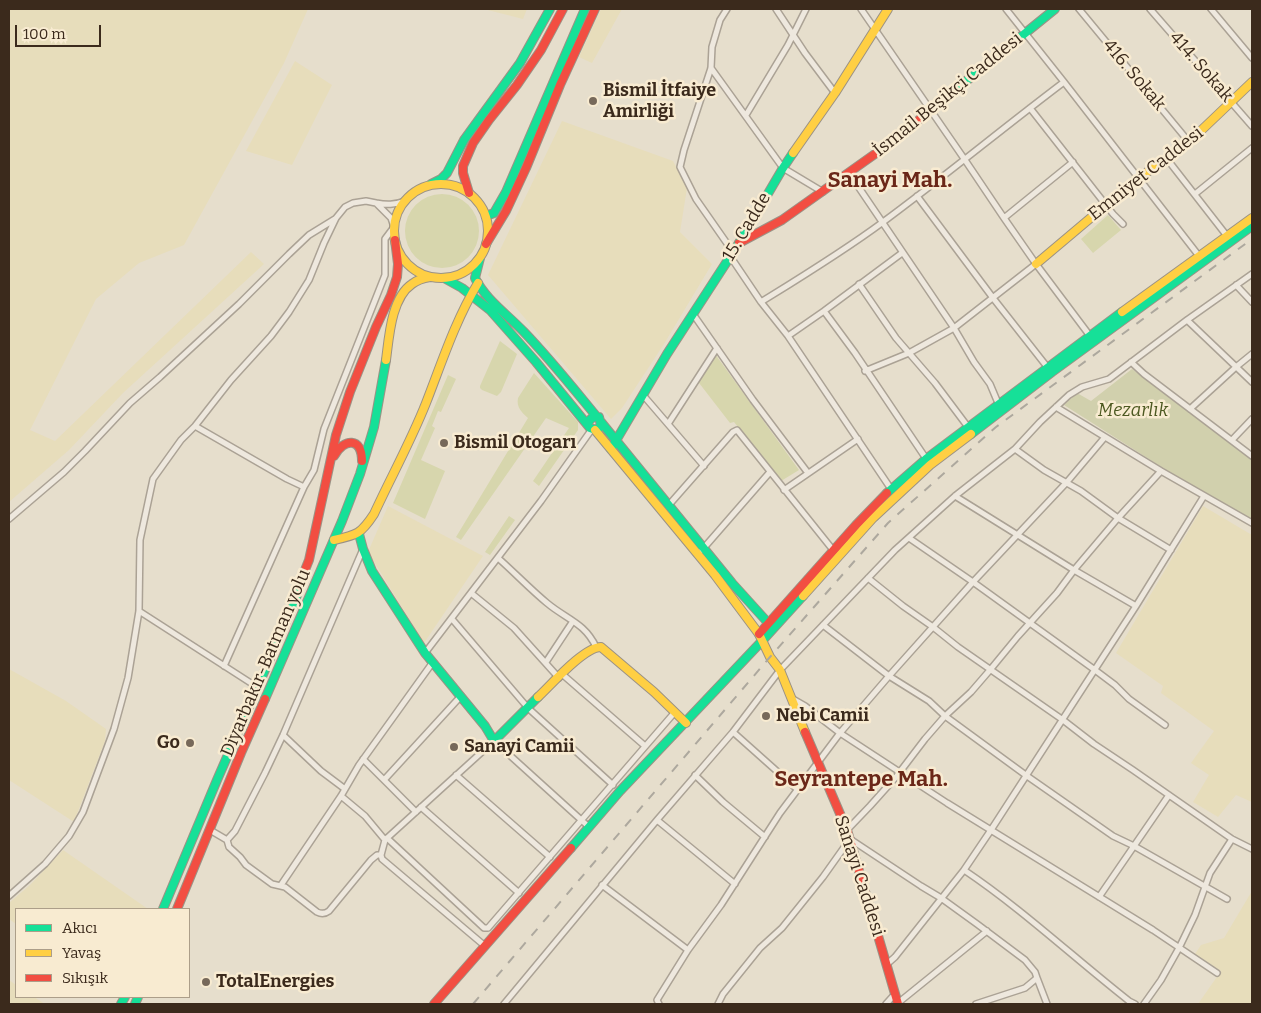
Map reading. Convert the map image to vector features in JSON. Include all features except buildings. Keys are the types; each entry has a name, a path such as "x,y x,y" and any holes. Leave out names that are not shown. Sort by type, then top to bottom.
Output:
{"main road":[{"path":"480,258 470,268 458,275 444,278 430,277 418,272 407,264 399,253 395,240 394,226 404,202 415,192 441,179 447,173 464,140 520,63 550,9"},
{"path":"469,193 463,173 463,166 473,144 488,120 517,85 541,50 563,9"},
{"path":"486,216 494,213 506,192 585,9"},
{"path":"595,9 560,85 526,168 506,211 486,244 476,270 476,278 480,288 487,296 559,370 668,506 701,552"},
{"name":"15. Cadde","path":"611,449 783,168 835,93 888,9"},
{"name":"İsmail Beşikçi Caddesi","path":"739,242 782,220 824,192 896,139 1055,9"},
{"name":"Emniyet Caddesi","path":"1036,264 1138,178 1189,142 1252,82"},
{"path":"428,186 442,184 456,186 469,193 479,203 486,216 488,230 486,244"},
{"path":"434,1004 620,791 686,723 833,550 891,489 1252,218"},
{"path":"1092,338 1252,226"},
{"name":"Diyarbakır-Batman yolu","path":"163,908 295,601 309,560 336,435 350,392 376,327 392,296 398,277 395,240"},
{"name":"Diyarbakır-Batman yolu","path":"177,908 241,753 334,540 369,447 393,315 404,291 412,283 430,277"},
{"path":"444,278 471,294 490,310 701,552 732,583 770,626"},
{"path":"334,540 359,534 364,530 378,506 425,405 457,323 478,283"},
{"path":"770,626 928,462 998,403 1050,370"},
{"path":"592,428 589,420 591,417 599,419"},
{"path":"592,428 600,427 599,419"},
{"path":"328,470 336,451 346,443 352,442 358,445 363,454 361,469"},
{"path":"359,534 372,571 425,653 485,726 494,741 575,661 596,647 604,649 654,692 686,723"},
{"name":"Sanayi Caddesi","path":"701,552 780,670 790,698 847,830 898,1004"}],"street":[{"path":"727,9 720,20 712,47 711,68 680,167 696,199 761,302 788,336 891,489"},
{"path":"776,9 805,53 835,93"},
{"path":"746,115 788,45 806,9"},
{"path":"861,9 1036,264 1092,338"},
{"path":"1006,9 1199,256"},
{"name":"416. Sokak","path":"1079,9 1189,142"},
{"name":"414. Sokak","path":"1150,9 1252,126"},
{"path":"1211,9 1252,58"},
{"path":"711,68 783,168 824,192"},
{"path":"761,302 822,264 882,223 1064,82"},
{"path":"1030,108 1122,224"},
{"path":"1195,194 1252,148"},
{"path":"1167,159 1227,236"},
{"path":"1004,218 1073,162"},
{"path":"849,173 954,328 974,362 990,384 998,403"},
{"path":"917,196 993,298 1050,370"},
{"path":"9,519 64,472 130,403 239,304 309,235 336,218 346,207 353,203 366,201 388,206 404,202"},
{"path":"224,666 304,487 314,470 324,429 385,275 385,239 394,226 391,218 376,204"},
{"path":"9,896 45,864 69,836 83,812 116,720 128,678 139,611 140,540 153,479 181,440 271,336 289,312 309,280 336,218"},
{"path":"788,336 902,253"},
{"path":"865,371 909,353 954,328 1036,264"},
{"path":"504,1004 602,885 733,732 780,670 868,578 955,496 1015,449 1069,395 1082,386 1108,379 1252,274"},
{"path":"859,284 891,330 935,383 968,427"},
{"path":"1236,285 1252,302"},
{"path":"824,311 855,353 865,371 928,462"},
{"path":"693,314 753,400 808,473"},
{"path":"1187,320 1252,382"},
{"path":"668,424 717,348"},
{"path":"1190,409 1252,354"},
{"path":"1130,362 1252,456"},
{"path":"643,395 704,466"},
{"path":"1056,407 1161,471 1252,522"},
{"path":"1232,440 1252,419"},
{"path":"195,426 286,479 304,487"},
{"path":"425,653 541,501 592,428"},
{"path":"668,506 733,432 737,430 833,550"},
{"path":"659,1004 657,1000 688,950 721,905 780,813 817,762 889,676 973,582 1067,482 1105,437"},
{"path":"784,490 858,439"},
{"path":"1015,449 1044,470 1067,482 1118,518 1171,550"},
{"path":"847,830 900,772 945,716 990,670 1057,593 1118,518 1161,471"},
{"path":"701,552 770,472"},
{"path":"955,496 1136,606"},
{"path":"887,964 895,958 964,870 1063,720 1204,496"},
{"path":"909,538 1095,670 1115,685 1129,699 1165,725"},
{"path":"363,549 283,736 255,796 227,840 228,848 240,857 246,865 272,884 281,885 317,912 321,914 326,913 371,860 380,855 386,839 494,741 589,827"},
{"path":"498,558 542,599 586,631 596,647"},
{"path":"868,578 958,647 1063,720 1094,744 1232,839 1252,849"},
{"path":"471,593 514,628 560,676 645,746"},
{"path":"139,611 257,688"},
{"path":"452,619 528,708 613,785"},
{"path":"546,662 573,621"},
{"path":"823,625 889,676 929,701 945,716 1113,836 1227,899"},
{"path":"281,885 341,796 363,759 433,662"},
{"path":"384,780 460,696"},
{"path":"790,698 805,706 840,733 947,803 1154,930 1218,974"},
{"path":"341,796 365,816 386,839 484,928 489,927 675,712"},
{"path":"733,732 798,790"},
{"path":"283,736 321,771 345,789"},
{"path":"363,759 416,812"},
{"path":"696,775 723,802 765,837"},
{"path":"456,776 550,857"},
{"path":"1099,897 1169,795"},
{"path":"421,807 519,893"},
{"path":"657,820 735,884"},
{"path":"210,830 227,840"},
{"path":"718,1004 723,994 760,948 782,928 824,877 850,839 941,898 1025,960 1035,972 1047,1004"},
{"path":"1144,1004 1161,980 1179,948 1195,915 1210,872 1232,839"},
{"path":"380,855 382,859 485,946"},
{"path":"964,870 1035,923 1086,967 1135,1004"},
{"path":"602,885 688,950"},
{"path":"898,1004 987,931"},
{"path":"976,1004 1025,988 1037,978"},
{"path":"886,1004 895,994"}],"shaded area":[{"path":"9,9 308,9 284,63 184,245 139,263 96,299 30,430 55,441 251,252 264,264 123,393 69,450 9,502"},
{"path":"484,9 527,9 523,19"},
{"path":"601,9 622,9 592,63 579,57"},
{"path":"295,61 332,85 292,165 246,151"},
{"path":"562,121 673,161 687,188 680,232 712,264 664,344 622,408 611,419 488,275"},
{"path":"388,506 483,556 424,643 368,552"},
{"path":"1203,506 1252,535 1252,802 1236,795 1218,817 1193,802 1209,775 1191,763 1214,731 1161,693 1163,686 1116,653"},
{"path":"9,669 66,701 106,729 105,741 74,822 9,780"},
{"path":"63,850 147,908 15,908 15,923 9,919 9,903 30,885"},
{"path":"1252,891 1252,1004 1198,1004 1221,971 1195,954 1201,945 1224,938"},
{"path":"9,980 15,984 15,998 36,998 45,1004 9,1004"}],"green space":[{"path":"435,194 449,194 463,200 473,210 479,224 479,238 473,252 463,262 449,268 435,268 421,262 411,252 405,238 405,224 411,210 421,200"},
{"path":"1108,215 1121,230 1093,253 1081,239"},
{"path":"500,341 517,354 501,392 497,396 482,390 480,386"},
{"path":"715,354 799,470 781,481 734,422 730,423 696,379"},
{"name":"Mezarlık","path":"1132,369 1252,459 1252,520 1193,487 1064,405 1077,393 1091,401"},
{"path":"534,373 578,422 578,430 539,486 533,481 569,428 546,418 461,540 456,537 528,418 519,407 518,398"},
{"path":"448,375 456,379 441,412 438,411 432,426 435,428 421,460 445,471 425,519 393,503"},
{"path":"509,516 515,520 490,555 485,552"}],"railway":[{"path":"473,1004 770,657 888,523 996,427 1252,239"}],"traffic: fast":[{"path":"431,184 441,179 447,173 464,140 520,63 550,9"},
{"path":"486,216 494,213 506,192 585,9"},
{"path":"944,99 1055,9"},
{"path":"611,449 667,354 739,243 793,153"},
{"path":"971,434 1052,372 1252,226"},
{"path":"480,258 475,278 479,286 534,342 597,417"},
{"path":"444,278 462,288 490,310 590,428 598,429 599,417 592,418 588,424"},
{"path":"887,493 926,459 1122,312"},
{"path":"265,699 342,521 360,474 374,427 386,360"},
{"path":"601,422 732,583 770,625"},
{"path":"359,534 372,571 425,653 485,726 494,741 538,697"},
{"path":"163,908 295,601 305,570"},
{"path":"571,848 620,791 803,596"},
{"path":"121,1004 124,998"},
{"path":"135,1004 138,998"}],"traffic: slow":[{"path":"793,153 835,93 888,9"},
{"path":"1036,264 1138,178 1189,142 1252,82"},
{"path":"441,184 459,188 474,198 484,213 488,231 484,249 474,264 459,274 441,278 423,274 408,264 398,249 394,231 398,213 408,198 423,188 441,184"},
{"path":"1122,312 1252,218"},
{"path":"386,360 395,308 405,290 421,279 430,277"},
{"path":"334,540 358,533 366,526 374,514 414,431 443,357 478,283"},
{"path":"595,430 715,575 759,634 770,657 780,670 805,732"},
{"path":"803,596 873,518 930,465 971,434"},
{"path":"538,697 577,660 586,653 601,647 654,692 686,723"}],"traffic: jam":[{"path":"469,193 463,173 463,166 473,143 541,50 563,9"},
{"path":"486,244 506,211 526,168 560,85 595,9"},
{"path":"739,243 782,220 896,139 944,99"},
{"path":"305,570 309,560 336,435 350,392 397,277 398,264 395,240"},
{"path":"334,456 347,443 352,443 356,444 359,448 362,461"},
{"path":"759,634 887,493"},
{"path":"177,908 265,699"},
{"path":"805,732 847,830 898,1004"},
{"path":"434,1004 571,848"}],"place":[{"name":"Bismil İtfaiye Amirliği","path":"593,101"},
{"name":"Bismil Otogarı","path":"444,443"},
{"name":"Nebi Camii","path":"766,716"},
{"name":"Go","path":"190,743"},
{"name":"Sanayi Camii","path":"454,747"},
{"name":"TotalEnergies","path":"206,982"}],"district":[{"name":"Sanayi Mah.","path":"890,181"},
{"name":"Seyrantepe Mah.","path":"861,780"}]}
